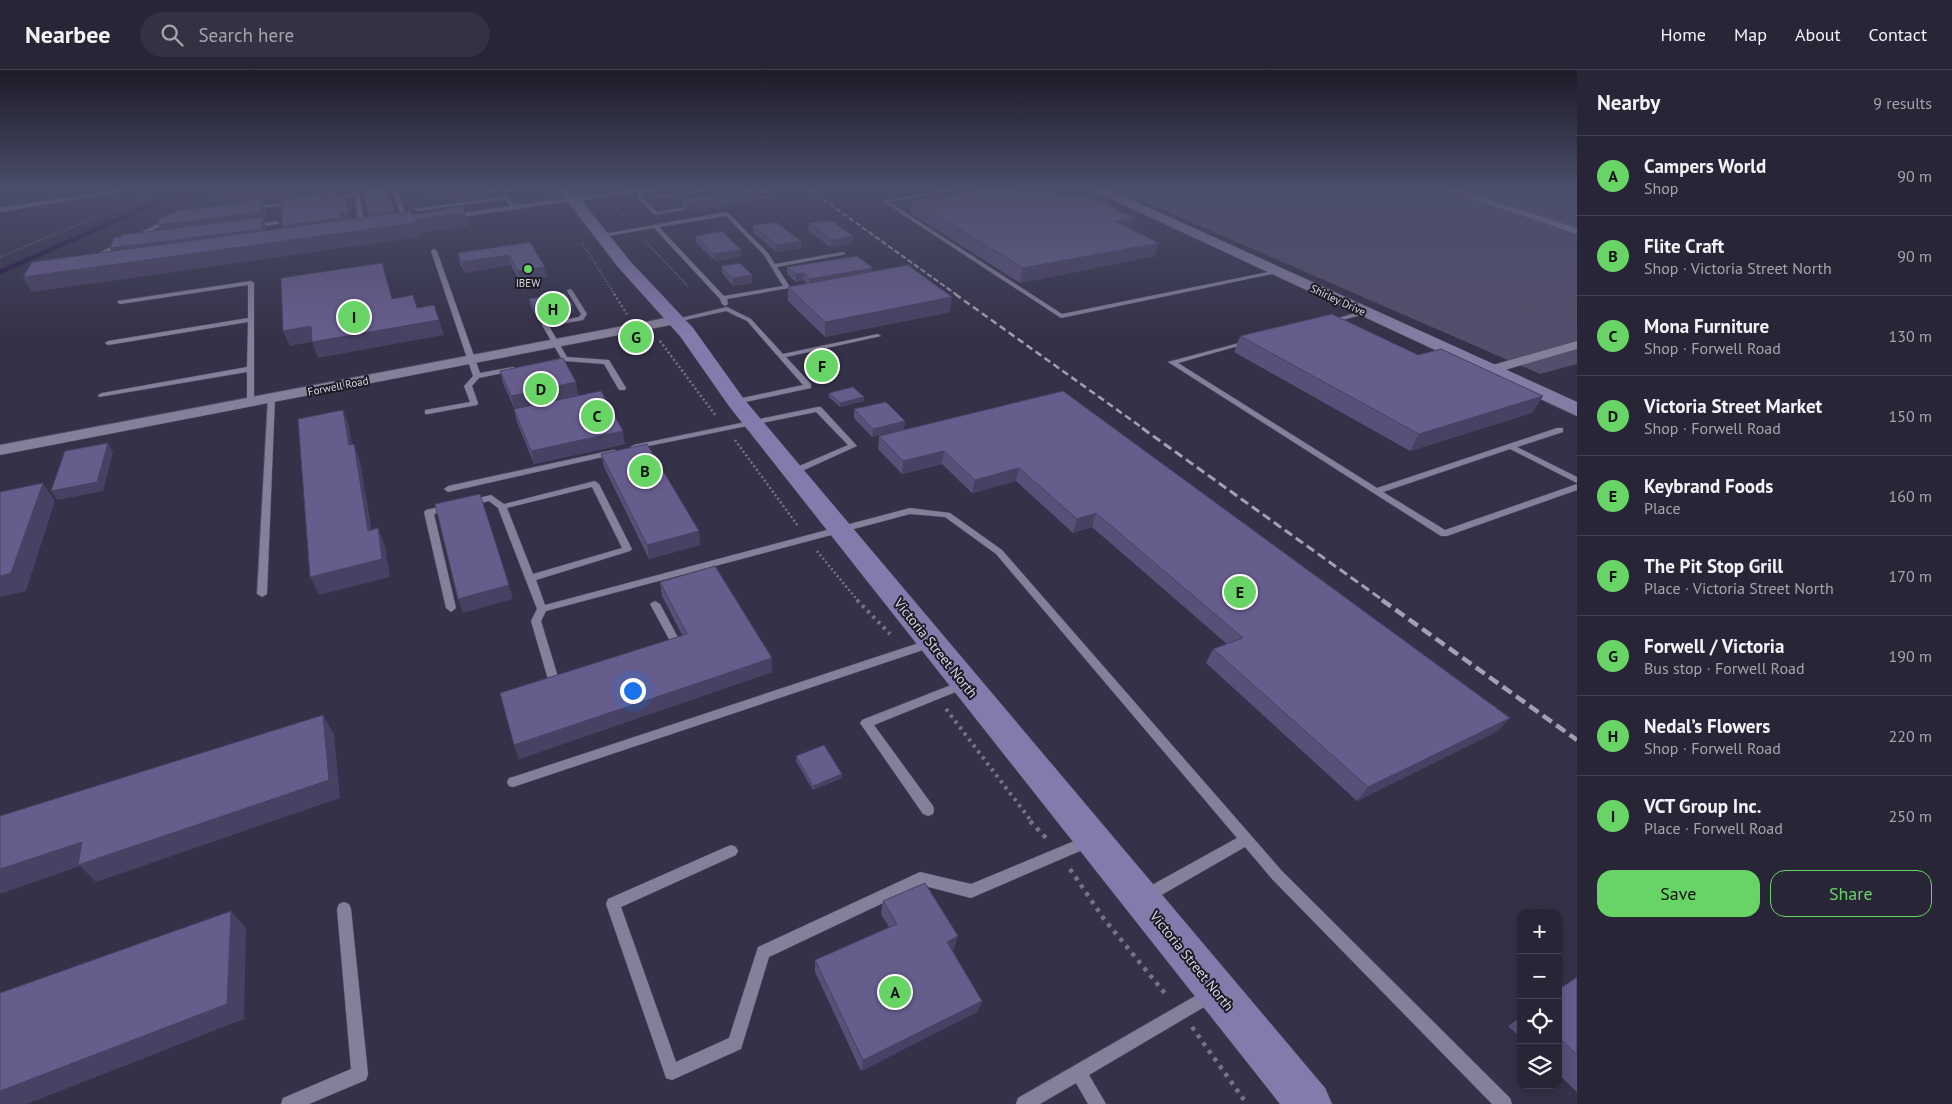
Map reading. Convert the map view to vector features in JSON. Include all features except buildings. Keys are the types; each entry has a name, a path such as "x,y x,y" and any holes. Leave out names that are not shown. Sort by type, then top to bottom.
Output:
{"main road":[{"name":"Victoria Street North","path":"604,238 624,264 676,320 737,417 793,472 839,529 919,648 952,689 1092,840 1309,1104"}],"street":[{"name":"Shirley Drive","path":"1204,238 1577,410"},
{"name":"Forwell Road","path":"0,450 471,361 676,320"},
{"path":"1491,370 1577,345"}],"lane":[{"path":"100,264 84,262 132,238"},
{"path":"667,238 723,298 727,309"},
{"path":"723,298 787,287 766,254 751,238"},
{"path":"941,238 1060,316 1278,272"},
{"path":"122,243 142,241"},
{"path":"434,251 477,376"},
{"path":"773,266 843,254"},
{"path":"120,302 251,283 251,402"},
{"path":"565,359 545,325 581,319 584,314 570,291"},
{"path":"676,320 727,309 749,320 808,386 737,417"},
{"path":"1317,325 1366,312"},
{"path":"108,343 251,319"},
{"path":"781,356 878,336"},
{"path":"1259,340 1172,362 1444,534 1577,487"},
{"path":"539,364 565,359 606,362 622,388"},
{"path":"428,412 474,403 468,386 477,376 521,367"},
{"path":"102,395 251,369"},
{"path":"262,594 271,398"},
{"path":"448,489 737,417 818,409 853,446 793,472"},
{"path":"1376,492 1560,430"},
{"path":"1511,446 1577,480"},
{"path":"502,507 595,484 627,549 530,578"},
{"path":"451,608 430,512 491,498 502,507 542,609 536,622 554,682 572,676"},
{"path":"542,609 910,511 947,515 999,552 1277,875 1500,1103"},
{"path":"655,604 676,643 657,649"},
{"path":"513,782 919,648"},
{"path":"928,810 866,722 952,689"},
{"path":"1141,899 1247,839"},
{"path":"730,852 613,904 672,1072 735,1043 763,952 920,878 970,891 1092,840"},
{"path":"289,1104 360,1074 344,909"},
{"path":"1024,1104 1218,992"},
{"path":"1078,1072 1098,1104"}],"path":[{"path":"0,257 45,238"},
{"path":"580,240 625,311"},
{"path":"645,240 692,290"},
{"name":"Victoria Street North","path":"660,341 737,417 808,538 848,591 919,648"},
{"name":"Victoria Street North","path":"952,689 947,712 1028,818 1060,853 1086,894 1140,964 1182,1012 1211,1056 1247,1104"}],"shaded area":[{"path":"1228,238 1577,238 1577,364 1540,374"}],"waterway":[{"path":"0,272 76,238"}],"railway":[{"path":"878,238 957,295"},
{"path":"955,294 1144,429"},
{"path":"1142,428 1384,601"},
{"path":"1382,600 1577,740"}],"place":[{"name":"IBEW","path":"528,269"},
{"name":"Nedal’s Flowers","path":"553,309"},
{"name":"VCT Group Inc.","path":"354,317"},
{"name":"Forwell / Victoria","path":"636,337"},
{"name":"The Pit Stop Grill","path":"822,366"},
{"name":"Victoria Street Market","path":"541,389"},
{"name":"Mona Furniture","path":"597,416"},
{"name":"Flite Craft","path":"645,471"},
{"name":"Keybrand Foods","path":"1240,592"},
{"name":"Campers World","path":"895,992"}]}
